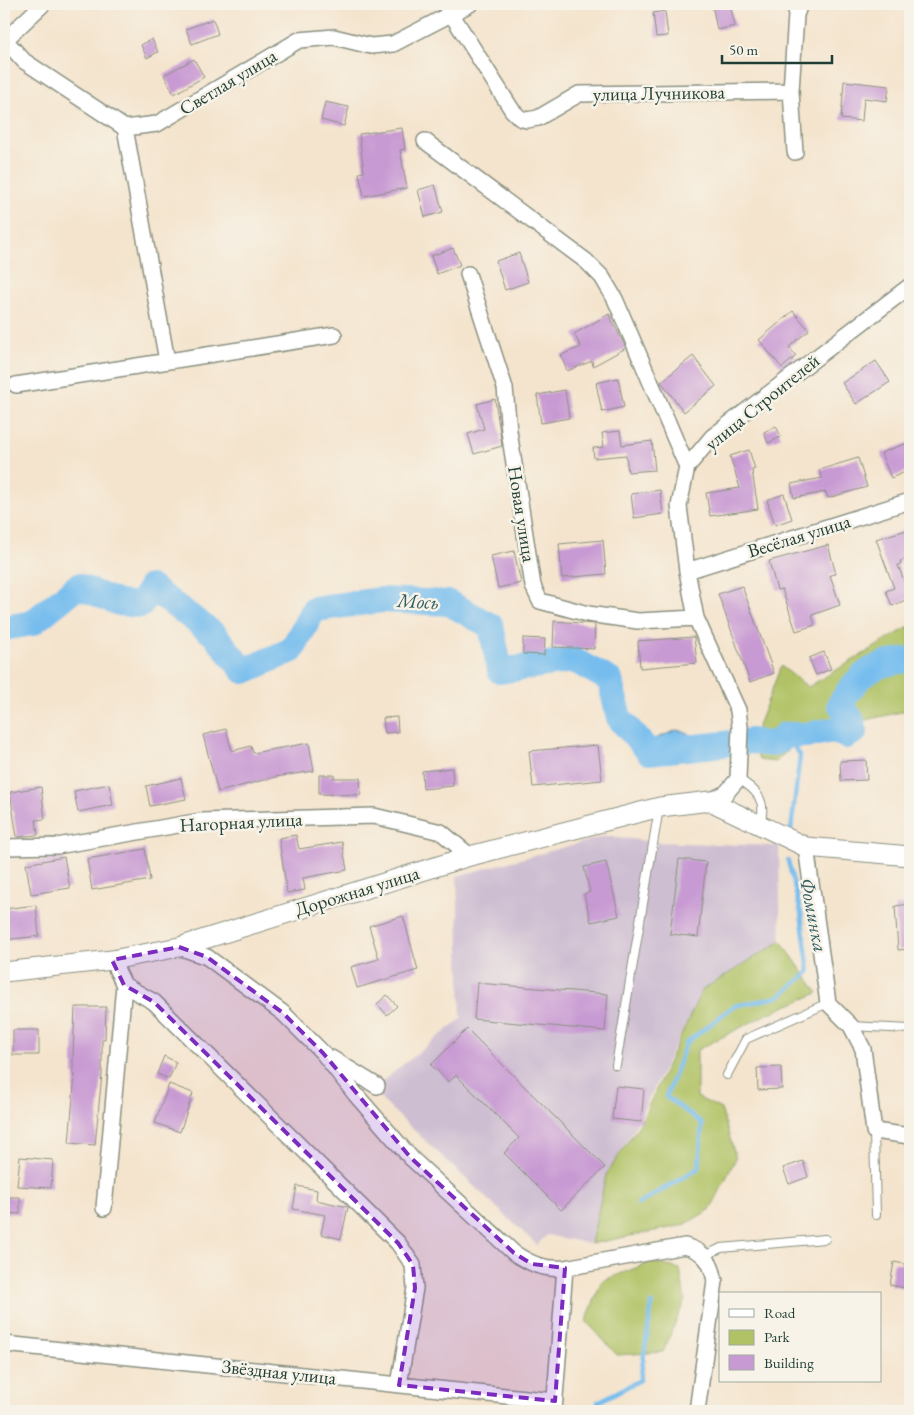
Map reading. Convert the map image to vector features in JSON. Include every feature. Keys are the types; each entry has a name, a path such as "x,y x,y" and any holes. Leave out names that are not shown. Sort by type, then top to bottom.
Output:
{"street":[{"path":"42,4 4,41 24,61 125,128 167,361"},
{"name":"Светлая улица","path":"125,128 156,124 299,40 334,37 372,46 393,44 448,8 470,4"},
{"path":"794,152 791,91 796,15 800,4"},
{"name":"улица Лучникова","path":"448,8 512,110 520,118 527,120 538,118 579,94 791,91"},
{"path":"425,142 586,261 602,277 615,300 687,467"},
{"name":"Новая улица","path":"468,274 505,388 509,431 533,586 540,601 588,614 638,621 696,618"},
{"name":"улица Строителей","path":"738,779 740,727 738,710 696,618 687,571 679,506 687,467 712,437 910,286"},
{"path":"16,386 334,335"},
{"name":"Весёлая улица","path":"687,571 910,501"},
{"path":"710,801 726,793 738,779"},
{"path":"710,801 806,847 910,856"},
{"name":"Дорожная улица","path":"4,972 112,960 179,947 470,856 660,806 710,801"},
{"name":"Нагорная улица","path":"4,847 57,846 201,821 374,816 441,832 470,856"},
{"path":"806,847 828,1004 851,1026 863,1049 874,1131 910,1136"},
{"path":"179,947 207,957 283,1013 323,1053 356,1095 411,1158 514,1253 532,1264 550,1269 565,1268 685,1246 698,1250 706,1256 712,1266 715,1281 697,1411"},
{"path":"104,1208 124,985 112,960"},
{"path":"124,985 154,1002 398,1243 413,1264 414,1288 399,1385"},
{"path":"323,1053 377,1086"},
{"name":"Звёздная улица","path":"4,1344 399,1385 554,1406 565,1268"}],"lane":[{"path":"738,779 747,784 759,796 764,810 759,826"},
{"path":"616,1065 660,806"},
{"path":"727,1075 746,1039 828,1004"},
{"path":"851,1026 910,1029"},
{"path":"874,1131 876,1215"},
{"path":"706,1256 721,1248 825,1239"}],"highlighted area":[{"path":"179,947 207,957 283,1013 323,1053 411,1158 514,1253 532,1264 565,1268 555,1401 399,1385 415,1288 413,1265 398,1243 154,1002 124,985 112,960"}],"shaded area":[{"path":"606,836 654,842 779,846 781,963 702,990 632,1133 606,1175 591,1244 547,1235 537,1245 371,1090 461,1019 457,876"}],"green space":[{"path":"910,626 910,713 905,711 806,734 775,762 759,760 752,741 781,666 808,687"},
{"path":"781,941 818,993 767,1014 697,1050 697,1097 721,1109 736,1158 711,1209 684,1225 591,1244 606,1175 641,1122 702,990"},
{"path":"651,1262 680,1269 685,1300 663,1352 617,1355 586,1321 602,1281"}],"water":[{"path":"677,730 689,733 692,739 687,742 685,754 666,760 652,757 656,751 649,745 649,741"}],"building":[{"path":"712,4 730,4 735,26 717,30"},
{"path":"665,11 668,36 656,37 653,13"},
{"path":"213,19 218,34 192,44 186,29"},
{"path":"152,39 158,52 147,58 141,45"},
{"path":"194,59 204,77 174,94 164,75"},
{"path":"844,81 889,86 887,101 864,98 862,121 841,119"},
{"path":"325,102 349,107 344,126 321,120"},
{"path":"402,128 405,149 400,150 407,188 364,196 359,173 364,172 359,134"},
{"path":"435,185 443,212 425,217 418,190"},
{"path":"453,248 460,265 437,274 431,256"},
{"path":"519,253 528,282 505,290 496,261"},
{"path":"793,311 809,330 789,347 796,356 782,368 759,340"},
{"path":"609,314 626,348 593,366 592,361 567,371 561,355 581,347 574,334"},
{"path":"693,356 716,386 684,412 661,382"},
{"path":"876,361 890,382 856,404 842,383"},
{"path":"618,378 624,407 602,412 596,383"},
{"path":"565,390 569,418 541,423 537,395"},
{"path":"495,399 502,446 474,454 468,434 484,429 477,404"},
{"path":"776,426 781,437 768,443 764,432"},
{"path":"620,431 622,445 652,441 655,470 628,472 626,455 594,458 593,448 604,447 602,433"},
{"path":"910,442 910,470 891,478 881,453"},
{"path":"749,450 755,469 752,470 758,509 710,516 706,493 740,488 730,456"},
{"path":"858,458 867,487 828,498 826,492 794,498 791,484 822,478 819,470"},
{"path":"660,490 663,514 634,518 631,494"},
{"path":"784,494 792,519 775,525 767,500"},
{"path":"910,529 910,558 900,561 901,564 898,565 910,598 892,606 886,591 894,588 876,539"},
{"path":"603,540 606,574 562,578 559,544"},
{"path":"828,545 836,574 830,575 840,605 812,615 815,625 796,631 782,589 777,590 769,561"},
{"path":"514,551 521,583 498,588 491,556"},
{"path":"742,586 774,673 750,682 718,594"},
{"path":"554,621 595,624 594,649 553,647"},
{"path":"694,637 697,663 640,668 638,641"},
{"path":"523,638 545,639 544,655 523,654"},
{"path":"824,652 831,669 816,675 809,658"},
{"path":"397,717 398,732 385,733 383,718"},
{"path":"226,729 232,751 251,746 253,753 309,743 314,771 275,777 218,792 203,735"},
{"path":"598,745 602,780 533,787 529,751"},
{"path":"866,760 867,780 841,781 840,761"},
{"path":"452,768 453,786 423,789 422,771"},
{"path":"319,775 334,775 334,778 360,778 361,795 319,794"},
{"path":"181,778 186,799 150,806 146,786"},
{"path":"109,784 113,805 78,812 74,791"},
{"path":"41,787 45,819 36,820 38,835 17,837 10,792"},
{"path":"296,835 299,849 342,842 347,870 303,878 305,890 287,893 279,838"},
{"path":"145,849 150,880 92,890 87,859"},
{"path":"64,857 70,888 31,894 26,864"},
{"path":"679,859 706,862 698,937 670,934"},
{"path":"606,862 619,916 591,922 584,894 590,892 584,867"},
{"path":"910,904 910,949 898,950 895,906"},
{"path":"36,905 39,936 4,940 4,909"},
{"path":"403,916 418,970 357,988 351,967 379,959 369,926"},
{"path":"477,983 608,994 605,1031 474,1019"},
{"path":"387,995 397,1006 387,1015 377,1004"},
{"path":"75,1007 106,1007 105,1039 102,1039 102,1074 95,1145 69,1143 75,1074 73,1074 73,1054"},
{"path":"467,1029 605,1167 561,1210 504,1153 519,1138 456,1075 449,1082 431,1065"},
{"path":"13,1030 39,1030 39,1055 13,1055"},
{"path":"164,1056 176,1062 169,1079 157,1074"},
{"path":"781,1067 782,1089 758,1090 757,1068"},
{"path":"169,1084 193,1093 180,1132 155,1123"},
{"path":"616,1086 644,1089 641,1122 612,1119"},
{"path":"20,1157 53,1160 51,1188 17,1186"},
{"path":"803,1161 808,1177 789,1184 783,1168"},
{"path":"297,1186 317,1190 316,1200 348,1207 341,1239 321,1234 325,1215 293,1209"},
{"path":"4,1197 20,1197 20,1214 4,1213"},
{"path":"894,1262 910,1265 910,1289 890,1285"}],"waterway":[{"name":"Мось","path":"4,628 32,623 78,586 119,603 141,605 150,587 215,635 244,671 292,650 314,609 381,600 449,603 491,626 500,671 574,660 610,680 619,718 649,752 752,741 770,744 782,739 785,735 807,735 833,730 846,736 855,731 851,719 840,704 854,685 861,677 877,667 898,661 910,660"},
{"name":"Фоминка","path":"785,735 800,755 791,830"},
{"name":"Фоминка","path":"638,1204 699,1168 702,1123 666,1097 686,1043 734,1006 778,997 809,972 801,913 788,861"},
{"name":"Фоминка","path":"605,1411 598,1402 640,1380 652,1304"}]}
